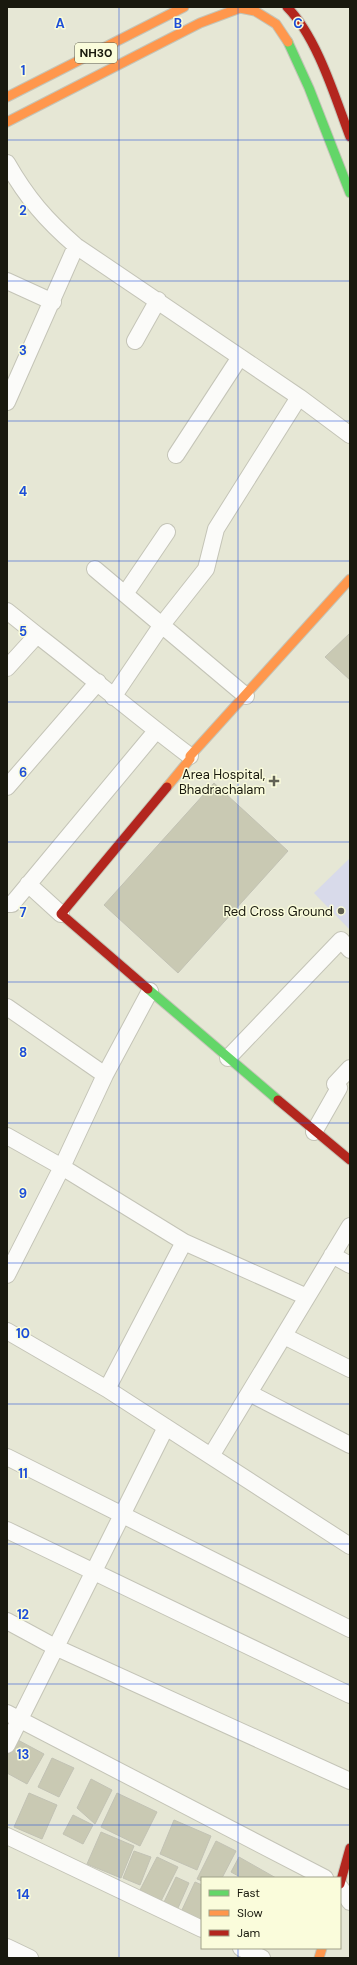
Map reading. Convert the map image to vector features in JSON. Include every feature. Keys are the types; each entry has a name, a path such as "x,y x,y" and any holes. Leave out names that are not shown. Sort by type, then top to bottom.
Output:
{"main road":[{"name":"NH30","path":"7,97 184,7"},
{"name":"NH30","path":"7,122 200,22 240,8 256,9 276,24 287,40 310,88 350,193"},
{"path":"276,24 289,8 305,29 328,80 350,137"},
{"path":"350,579 246,696 190,756 190,759 61,914 314,1132 350,1160"},
{"path":"341,1880 350,1848"}],"street":[{"path":"193,7 200,22"},
{"path":"7,163 22,190 49,222 76,246 158,300 299,397 350,435"},
{"path":"7,402 53,302 76,246"},
{"path":"7,281 53,302"},
{"path":"135,341 158,300"},
{"path":"176,455 240,357"},
{"path":"113,697 161,626 206,569 216,529 299,397"},
{"path":"125,594 168,532"},
{"path":"95,569 246,696"},
{"path":"7,611 98,682 113,697 190,756"},
{"path":"7,668 37,635"},
{"path":"7,787 98,682"},
{"path":"7,904 12,904 156,731"},
{"path":"28,884 61,914"},
{"path":"228,1058 341,940 350,950"},
{"path":"9,1266 62,1167 104,1075 150,991"},
{"path":"7,1008 104,1075"},
{"path":"314,1132 339,1088 335,1084 350,1068"},
{"path":"7,1136 62,1167 184,1242 307,1297"},
{"path":"211,1456 350,1226"},
{"path":"107,1389 184,1242"},
{"path":"332,1255 350,1265"},
{"path":"7,1332 107,1389 350,1546"},
{"path":"284,1336 350,1369"},
{"path":"249,1393 350,1445"},
{"path":"7,1745 13,1716 55,1647 166,1427"},
{"path":"7,1457 350,1629"},
{"path":"7,1530 350,1694"},
{"path":"7,1621 55,1647 350,1781"},
{"path":"13,1716 323,1877"},
{"path":"7,1836 201,1929"},
{"path":"341,1888 350,1902"},
{"path":"7,1947 30,1958"},
{"path":"243,1949 262,1958"}],"shaded area":[{"name":"Red Cross Ground","path":"350,858 350,930 314,893"}],"building":[{"path":"350,633 350,680 325,657"},
{"path":"214,783 288,851 178,973 104,905"},
{"path":"16,1739 44,1754 27,1784 7,1773 7,1756"},
{"path":"52,1758 74,1768 59,1797 38,1787"},
{"path":"91,1779 112,1790 95,1824 77,1808"},
{"path":"29,1793 57,1805 42,1839 14,1827"},
{"path":"117,1793 157,1812 140,1846 101,1827"},
{"path":"73,1815 93,1825 83,1844 63,1834"},
{"path":"174,1820 211,1836 197,1870 160,1854"},
{"path":"101,1832 134,1846 121,1878 87,1864"},
{"path":"216,1841 236,1851 223,1877 201,1877 201,1881 197,1879"},
{"path":"134,1851 151,1857 140,1885 123,1878"},
{"path":"157,1857 178,1867 161,1901 140,1890"},
{"path":"239,1857 274,1877 240,1877 231,1872"},
{"path":"176,1877 189,1883 178,1908 164,1902"},
{"path":"195,1882 201,1885 200,1921 181,1912"}],"traffic: fast":[{"path":"288,42 309,88 350,193"},
{"path":"148,989 278,1100"}],"traffic: slow":[{"path":"7,97 184,7"},
{"path":"7,122 200,23 240,8 255,11 276,24 288,42"},
{"path":"167,787 190,759 190,756 350,579"},
{"path":"319,1958 322,1949"}],"traffic: jam":[{"path":"287,7 298,20 316,51 350,137"},
{"path":"148,989 61,914 167,787"},
{"path":"278,1100 350,1160"},
{"path":"341,1880 350,1848"}],"place":[{"name":"Area Hospital, Bhadrachalam","path":"274,781"},
{"name":"Red Cross Ground","path":"341,911"}]}
